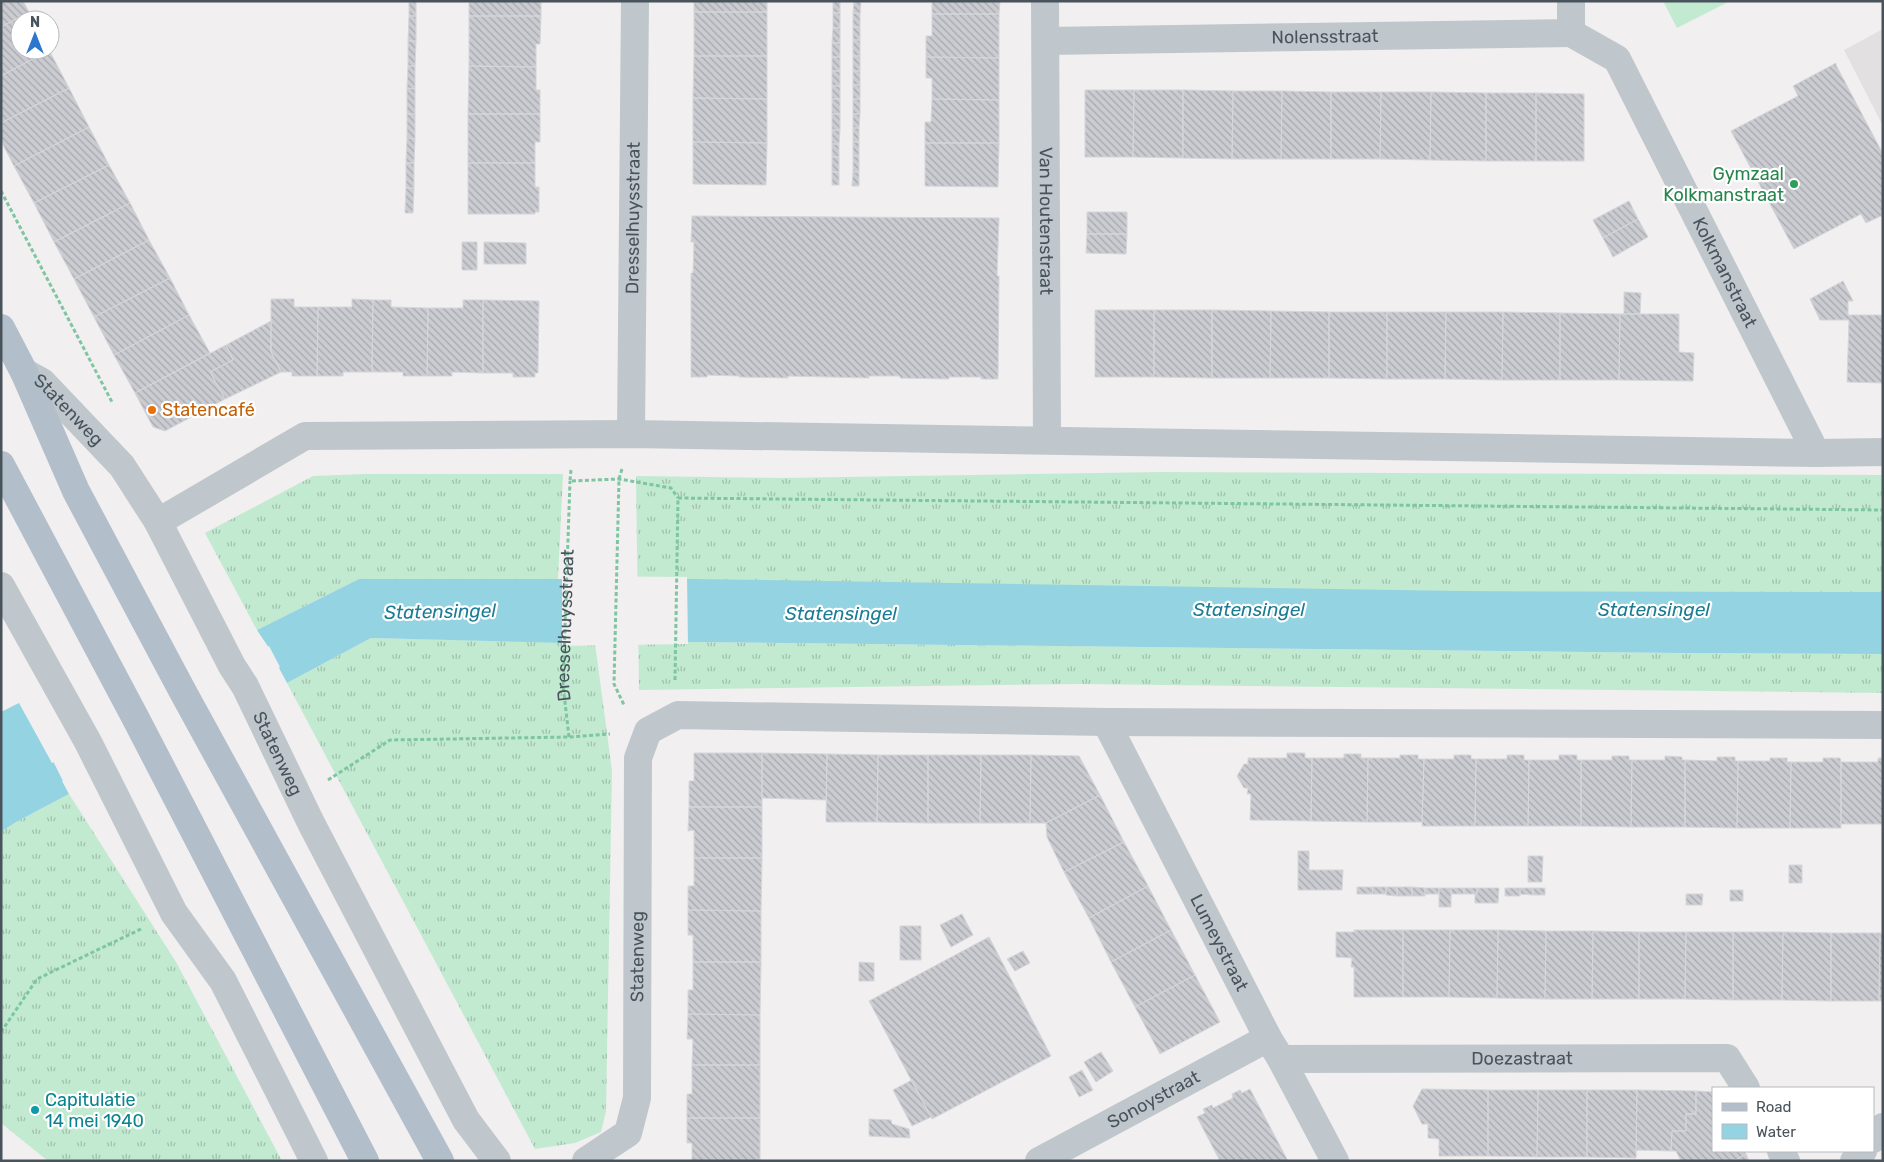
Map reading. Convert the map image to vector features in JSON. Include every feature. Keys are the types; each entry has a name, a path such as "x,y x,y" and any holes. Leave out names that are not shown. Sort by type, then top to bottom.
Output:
{"main road":[{"name":"Statenweg","path":"1,328 24,372 76,491 440,1161"},
{"path":"1,465 141,728 365,1161"}],"street":[{"name":"Dresselhuysstraat","path":"631,434 636,1"},
{"name":"Van Houtenstraat","path":"1045,1 1047,440"},
{"path":"1571,1 1571,33"},
{"name":"Nolensstraat","path":"1046,41 1571,33"},
{"name":"Kolkmanstraat","path":"1571,33 1617,59 1816,453"},
{"name":"Statenweg","path":"24,372 42,382 122,466 158,522 238,676 311,823 461,1111 497,1161"},
{"path":"158,522 305,436 631,434 1816,453 1883,452"},
{"path":"2,590 94,753 174,913 223,982 314,1161"},
{"path":"648,731 678,715 1106,722 1883,725"},
{"name":"Lumeystraat","path":"1106,722 1335,1161"},
{"name":"Statenweg","path":"586,1161 628,1133 637,1098 638,758 648,731"},
{"name":"Doezastraat","path":"1275,1049 1727,1058 1745,1087"},
{"name":"Sonoystraat","path":"1038,1161 1275,1049"},
{"path":"1874,1138 1883,1127"}],"path":[{"path":"1,191 113,402"},
{"name":"Dresselhuysstraat","path":"569,737 563,685 570,481 576,434"},
{"path":"570,481 620,479 671,488 678,498 675,683"},
{"path":"678,498 1883,510"},
{"path":"614,684 619,506"},
{"path":"327,781 390,740 569,737 648,731"},
{"path":"1,1032 38,979 174,913"}],"shaded area":[{"path":"1883,29 1883,126 1844,50"}],"green space":[{"path":"1663,1 1730,1 1677,28"},
{"path":"1162,472 1883,475 1883,592 1460,591 691,642 1883,654 1883,693 1078,684 639,690 636,476 781,478"},
{"path":"364,474 563,474 558,579 359,579 257,630 205,533 313,476"},
{"path":"371,638 595,643 612,771 606,1111 601,1132 575,1143 535,1149 287,683"},
{"path":"69,794 176,962 282,1161 48,1161 1,1123 1,832"}],"water":[{"name":"Statensingel","path":"359,579 694,579 1460,591 1883,592 1883,654 691,642 565,643 371,638 287,683 278,666 62,781 69,794 1,832 1,712 19,703 52,763 269,648 257,630"}],"pier":[{"path":"562,576 687,577 688,644 562,646"},
{"path":"269,646 280,667 64,783 53,761"}],"building":[{"path":"1,1 23,1 28,10 10,10 10,22 1,27"},
{"path":"409,1 416,1 416,16 409,16"},
{"path":"469,1 541,1 541,16 469,16"},
{"path":"694,1 767,1 767,12 694,12"},
{"path":"833,1 840,1 840,13 833,13"},
{"path":"854,1 861,1 860,14 853,13"},
{"path":"932,1 1000,1 999,14 932,14"},
{"path":"694,12 767,12 767,56 694,56"},
{"path":"833,13 840,13 840,28 833,28"},
{"path":"853,13 860,14 860,27 853,27"},
{"path":"932,14 999,14 999,58 926,57 926,36 932,36"},
{"path":"409,16 416,16 416,41 408,41"},
{"path":"469,16 541,16 540,44 536,44 536,67 469,66"},
{"path":"10,22 10,60 31,60 1,76 1,27"},
{"path":"853,27 860,27 860,40 853,40"},
{"path":"833,28 840,28 840,43 832,43"},
{"path":"853,40 860,40 860,56 853,56"},
{"path":"408,41 416,41 415,66 408,66"},
{"path":"832,43 840,43 840,57 832,57"},
{"path":"694,56 767,56 767,99 693,98"},
{"path":"853,56 860,56 860,71 853,71"},
{"path":"832,57 840,57 840,71 832,71"},
{"path":"926,57 999,58 999,100 932,99 932,78 926,78"},
{"path":"31,60 54,60 69,88 1,123 1,76"},
{"path":"1836,63 1883,154 1883,215 1866,223 1861,214 1794,249 1731,131 1798,96 1793,86"},
{"path":"408,66 415,66 415,89 407,88"},
{"path":"469,66 536,67 536,90 540,90 540,114 468,114"},
{"path":"832,71 840,71 840,86 832,86"},
{"path":"853,71 860,71 860,85 853,85"},
{"path":"853,85 860,85 860,99 853,99"},
{"path":"832,86 840,86 840,99 832,99"},
{"path":"69,88 89,127 14,166 1,141 1,123"},
{"path":"407,88 415,89 415,114 407,114"},
{"path":"1085,90 1134,90 1133,157 1085,157"},
{"path":"1134,90 1183,90 1183,158 1133,157"},
{"path":"1183,90 1233,91 1232,159 1183,158"},
{"path":"1233,91 1282,91 1281,159 1232,159"},
{"path":"1282,91 1331,92 1331,159 1281,159"},
{"path":"1331,92 1381,92 1380,159 1331,159"},
{"path":"1381,92 1431,92 1430,160 1380,159"},
{"path":"1431,92 1486,93 1486,161 1430,160"},
{"path":"1486,93 1536,93 1536,161 1486,161"},
{"path":"1536,93 1584,94 1584,161 1536,161"},
{"path":"693,98 767,99 767,143 693,142"},
{"path":"832,99 840,99 840,114 832,114"},
{"path":"853,99 860,99 860,114 853,114"},
{"path":"932,99 999,100 999,143 925,143 925,122 931,122"},
{"path":"407,114 415,114 415,139 407,138"},
{"path":"468,114 540,114 540,142 535,142 535,163 468,163"},
{"path":"832,114 840,114 840,130 832,130"},
{"path":"853,114 860,114 859,128 853,128"},
{"path":"89,127 109,165 34,203 14,166"},
{"path":"853,128 859,128 859,142 853,142"},
{"path":"832,130 840,130 839,144 832,144"},
{"path":"407,138 415,139 414,163 406,163"},
{"path":"693,142 767,143 766,185 693,184"},
{"path":"853,142 859,142 859,156 853,156"},
{"path":"925,143 999,143 998,187 925,186"},
{"path":"832,144 839,144 839,157 832,157"},
{"path":"853,156 859,156 859,172 853,172"},
{"path":"832,157 839,157 839,172 832,172"},
{"path":"406,163 414,163 414,188 406,188"},
{"path":"468,163 535,163 535,187 539,187 539,212 535,212 535,214 468,214"},
{"path":"109,165 130,203 54,242 34,203"},
{"path":"832,172 839,172 839,185 832,185"},
{"path":"853,172 859,172 859,186 852,186"},
{"path":"406,188 414,188 413,213 405,213"},
{"path":"1629,201 1638,219 1603,238 1593,220"},
{"path":"130,203 149,240 74,279 54,242"},
{"path":"1087,212 1127,212 1127,234 1087,234"},
{"path":"692,216 999,218 997,276 999,276 998,379 981,379 981,377 949,377 949,379 900,378 900,376 869,376 869,378 788,376 788,378 707,375 707,377 691,377 691,273 693,273 694,242 691,242"},
{"path":"1638,219 1648,237 1613,257 1603,238"},
{"path":"1087,234 1127,234 1126,254 1086,253"},
{"path":"149,240 170,278 94,317 74,279"},
{"path":"462,242 477,242 477,270 462,270"},
{"path":"484,242 526,243 526,264 484,264"},
{"path":"170,278 189,315 114,355 94,317"},
{"path":"1843,281 1853,301 1848,301 1848,315 1883,315 1883,383 1847,382 1849,320 1820,320 1810,299"},
{"path":"1624,292 1641,293 1640,314 1624,314"},
{"path":"271,299 294,299 294,307 318,307 317,376 292,376 292,372 281,372 271,352"},
{"path":"352,299 373,300 372,372 343,372 343,376 317,376 318,307 352,307"},
{"path":"373,300 391,300 391,307 428,308 427,376 403,376 403,372 372,372"},
{"path":"463,300 483,300 483,373 452,372 452,376 427,376 428,308 463,308"},
{"path":"483,300 539,301 538,373 535,373 535,377 513,377 513,373 483,373"},
{"path":"1095,310 1154,310 1154,377 1095,377"},
{"path":"1154,310 1212,310 1212,378 1154,377"},
{"path":"1212,310 1271,311 1270,378 1212,378"},
{"path":"1271,311 1329,312 1329,378 1270,378"},
{"path":"1329,312 1387,312 1387,379 1329,378"},
{"path":"1387,312 1446,312 1445,379 1387,379"},
{"path":"1446,312 1503,312 1502,380 1445,379"},
{"path":"1503,312 1560,313 1560,380 1502,380"},
{"path":"1560,313 1620,314 1619,380 1560,380"},
{"path":"1620,314 1679,314 1679,352 1694,353 1693,381 1619,380"},
{"path":"189,315 210,353 135,393 114,355"},
{"path":"271,321 271,352 281,372 225,399 210,372 233,360 226,345"},
{"path":"226,345 233,360 210,372 225,399 165,431 153,427 135,393"},
{"path":"694,753 762,753 762,807 689,807 689,781 694,781"},
{"path":"762,753 827,754 826,800 762,798"},
{"path":"1287,753 1305,753 1305,758 1312,758 1311,821 1250,820 1251,794 1247,794 1248,788 1244,788 1237,776 1244,764 1248,764 1248,758 1287,758"},
{"path":"827,754 878,755 877,822 826,822"},
{"path":"1344,754 1361,754 1361,758 1368,758 1367,822 1311,821 1312,758 1344,758"},
{"path":"878,755 928,755 928,823 877,822"},
{"path":"928,755 981,755 980,823 928,823"},
{"path":"981,755 1031,755 1030,823 980,823"},
{"path":"1031,755 1079,756 1100,795 1046,823 1030,823"},
{"path":"1400,755 1418,755 1418,759 1424,759 1422,822 1367,822 1368,758 1400,758"},
{"path":"1454,755 1471,755 1471,759 1476,759 1475,826 1422,826 1424,759 1454,759"},
{"path":"1507,755 1524,755 1524,760 1529,760 1528,826 1475,826 1476,759 1507,759"},
{"path":"1559,755 1577,755 1577,760 1581,760 1581,826 1528,826 1529,760 1559,760"},
{"path":"1612,756 1629,756 1629,760 1632,760 1631,827 1581,826 1581,760 1612,760"},
{"path":"1665,756 1682,757 1682,760 1685,760 1685,827 1631,827 1632,760 1665,760"},
{"path":"1717,757 1735,757 1735,761 1738,761 1737,828 1685,827 1685,760 1717,761"},
{"path":"1770,758 1787,758 1787,762 1791,762 1790,828 1737,828 1738,761 1770,761"},
{"path":"1823,758 1840,758 1841,828 1790,828 1791,762 1823,762"},
{"path":"1878,758 1883,758 1883,824 1841,824 1841,762 1878,762"},
{"path":"1100,795 1124,842 1064,872 1047,837 1046,823"},
{"path":"689,807 762,807 762,858 694,858 694,830 688,831"},
{"path":"1124,842 1148,886 1089,918 1064,872"},
{"path":"1298,851 1309,851 1309,870 1343,870 1342,890 1298,890"},
{"path":"1528,856 1543,856 1542,882 1528,882"},
{"path":"694,858 762,858 761,911 688,910 688,886 694,886"},
{"path":"1789,865 1802,865 1802,883 1789,883"},
{"path":"1148,886 1171,930 1111,962 1089,918"},
{"path":"1357,887 1373,887 1372,894 1357,894"},
{"path":"1373,887 1386,887 1386,894 1372,894"},
{"path":"1386,887 1397,887 1397,896 1386,895"},
{"path":"1397,887 1412,887 1412,896 1397,896"},
{"path":"1412,887 1425,888 1425,896 1412,896"},
{"path":"1425,888 1439,888 1439,894 1425,894"},
{"path":"1439,888 1451,888 1451,907 1439,907"},
{"path":"1451,888 1464,888 1464,894 1451,894"},
{"path":"1464,888 1477,888 1477,894 1464,894"},
{"path":"1477,888 1499,888 1498,903 1475,903"},
{"path":"1505,888 1520,888 1520,896 1505,896"},
{"path":"1520,888 1533,888 1533,895 1520,894"},
{"path":"1533,888 1545,888 1545,895 1533,895"},
{"path":"1730,890 1743,890 1743,901 1730,901"},
{"path":"1686,894 1703,894 1702,905 1686,905"},
{"path":"688,910 761,911 761,962 693,962 693,935 688,935"},
{"path":"962,914 973,935 951,947 940,925"},
{"path":"900,926 921,926 921,960 900,960"},
{"path":"1171,930 1195,975 1135,1007 1111,962"},
{"path":"1354,930 1403,930 1403,997 1354,997 1354,967 1351,967 1352,958 1336,957 1336,932 1354,932"},
{"path":"1403,930 1450,930 1449,997 1403,997"},
{"path":"1450,930 1498,930 1497,998 1449,997"},
{"path":"1498,930 1546,931 1545,999 1497,998"},
{"path":"1546,931 1593,931 1592,999 1545,999"},
{"path":"1593,931 1639,932 1639,999 1592,999"},
{"path":"1639,932 1686,932 1685,999 1639,999"},
{"path":"1686,932 1733,932 1733,1000 1685,999"},
{"path":"1733,932 1783,932 1782,1000 1733,1000"},
{"path":"1783,932 1831,933 1831,1001 1782,1000"},
{"path":"1831,933 1880,933 1879,1001 1831,1001"},
{"path":"1880,933 1883,933 1883,1001 1879,1001"},
{"path":"989,937 1051,1056 932,1119 869,1001"},
{"path":"1023,951 1030,963 1015,971 1007,959"},
{"path":"693,962 761,962 760,1015 688,1014 688,990 693,990"},
{"path":"859,962 874,963 874,981 859,981"},
{"path":"1195,975 1220,1022 1160,1054 1135,1007"},
{"path":"688,1014 760,1015 760,1065 692,1065 693,1039 687,1039"},
{"path":"1101,1052 1113,1071 1096,1082 1084,1062"},
{"path":"692,1065 760,1065 760,1118 687,1118 687,1094 692,1094"},
{"path":"1082,1070 1093,1090 1079,1097 1069,1077"},
{"path":"912,1080 931,1117 912,1126 893,1090"},
{"path":"1250,1089 1288,1161 1220,1161 1197,1117 1205,1113 1203,1109 1212,1105 1213,1108 1233,1098 1232,1094 1240,1090 1242,1093"},
{"path":"1422,1089 1488,1090 1488,1156 1439,1156 1439,1139 1428,1138 1428,1124 1422,1124 1413,1106"},
{"path":"1488,1090 1538,1090 1537,1157 1488,1156"},
{"path":"1538,1090 1587,1090 1587,1157 1537,1157"},
{"path":"1587,1090 1637,1090 1636,1158 1587,1157"},
{"path":"1637,1090 1696,1091 1696,1114 1686,1114 1686,1131 1672,1131 1671,1151 1636,1150"},
{"path":"1696,1091 1712,1092 1712,1152 1745,1152 1746,1154 1734,1161 1681,1161 1676,1151 1671,1151 1672,1131 1686,1131 1686,1114 1696,1114"},
{"path":"687,1118 760,1118 760,1161 692,1161 692,1143 687,1143"},
{"path":"869,1119 891,1120 892,1124 909,1129 910,1138 869,1136"},
{"path":"1746,1154 1749,1161 1734,1161"}],"place":[{"name":"Gymzaal Kolkmanstraat","path":"1794,184"},
{"name":"Statencafé","path":"152,410"},
{"name":"Capitulatie 14 mei 1940","path":"35,1110"}]}
